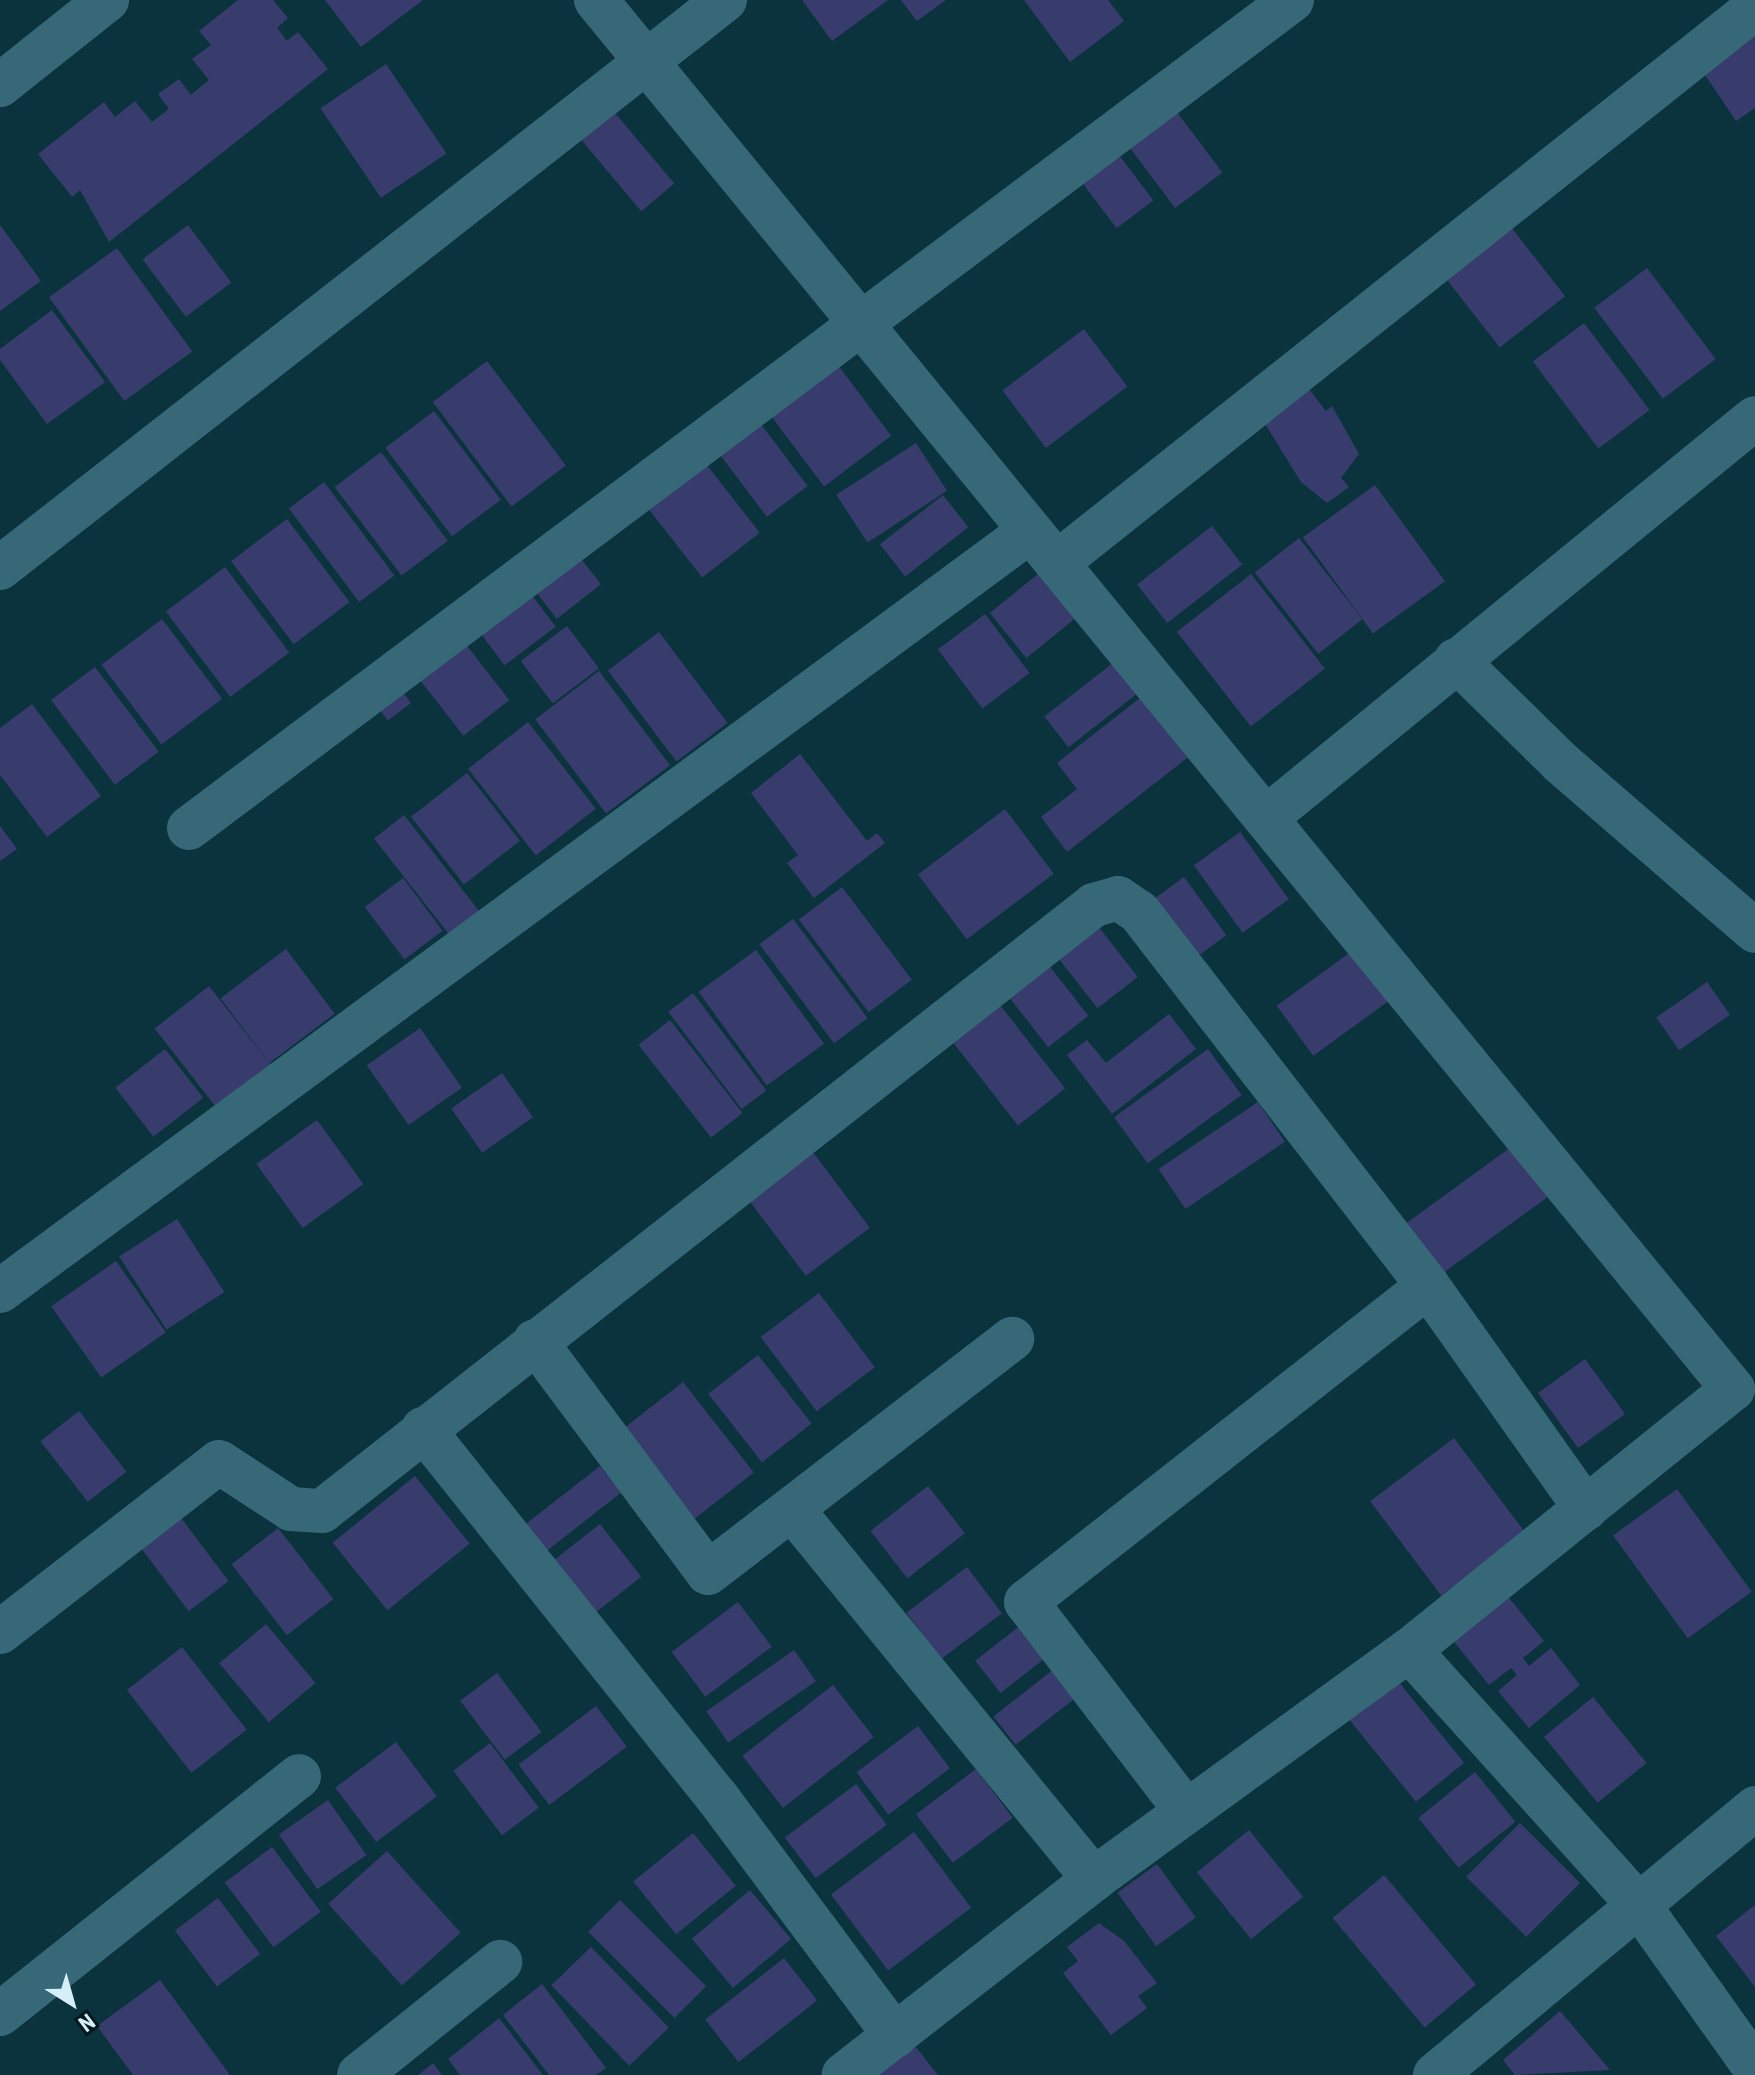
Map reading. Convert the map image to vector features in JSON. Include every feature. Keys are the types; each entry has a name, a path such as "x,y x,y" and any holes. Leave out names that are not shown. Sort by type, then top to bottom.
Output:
{"street":[{"path":"0,85 107,0"},
{"path":"596,0 642,62 1267,817 1733,1389 1409,1650 1094,1879 844,2075"},
{"path":"0,568 725,0"},
{"path":"189,828 861,328 1292,0"},
{"path":"0,1291 1044,547 1755,8"},
{"path":"1267,817 1755,418"},
{"path":"1456,660 1560,762 1755,931"},
{"path":"0,1632 219,1462 240,1469 291,1509 322,1511 1094,905 1118,898 1139,912 1428,1286 1586,1509"},
{"path":"1186,1811 1026,1602 1428,1286"},
{"path":"535,1341 708,1573 1012,1339"},
{"path":"423,1429 717,1797 895,2036"},
{"path":"792,1509 1094,1879"},
{"path":"1409,1650 1638,1904 1755,2068"},
{"path":"0,2014 299,1776"},
{"path":"1435,2075 1755,1808"},
{"path":"359,2075 500,1962"}],"building":[{"path":"238,0 273,0 288,18 277,28 287,41 298,32 328,69 109,242 80,190 72,197 38,154 104,102 115,117 135,101 152,122 169,109 158,94 179,79 191,95 209,80 192,59 211,45 199,31"},
{"path":"325,0 423,0 361,47"},
{"path":"802,0 888,0 832,41"},
{"path":"901,0 946,0 917,21"},
{"path":"1024,0 1108,0 1124,21 1070,62"},
{"path":"1755,32 1755,108 1736,121 1701,69"},
{"path":"386,64 446,154 381,198 321,108"},
{"path":"1167,99 1222,172 1175,208 1120,135"},
{"path":"610,107 674,184 641,211 577,135"},
{"path":"1110,143 1153,201 1117,228 1073,171"},
{"path":"0,225 41,281 0,311"},
{"path":"188,225 231,283 186,317 142,259"},
{"path":"1511,227 1565,296 1500,347 1446,278"},
{"path":"117,248 192,352 124,401 49,297"},
{"path":"1647,268 1716,359 1663,399 1594,308"},
{"path":"52,310 105,382 47,424 0,360 0,349"},
{"path":"1584,323 1650,410 1598,449 1533,362"},
{"path":"1084,329 1127,387 1046,448 1003,390"},
{"path":"831,356 891,436 824,486 764,407"},
{"path":"487,361 566,466 512,507 433,402"},
{"path":"1309,389 1326,411 1332,406 1359,454 1341,478 1349,487 1327,503 1301,482 1265,424"},
{"path":"434,411 501,500 452,536 385,448"},
{"path":"754,415 808,486 767,517 713,446"},
{"path":"916,443 947,491 867,543 836,495"},
{"path":"692,446 760,533 702,578 634,491"},
{"path":"381,452 448,541 401,576 335,487"},
{"path":"324,482 394,575 359,602 289,508"},
{"path":"1375,485 1445,581 1373,634 1303,537"},
{"path":"943,495 968,527 905,577 880,544"},
{"path":"287,519 350,602 294,644 231,561"},
{"path":"1212,526 1242,565 1167,623 1137,584"},
{"path":"564,537 601,584 557,619 520,571"},
{"path":"1299,538 1362,619 1318,654 1255,572"},
{"path":"225,567 289,652 230,697 166,612"},
{"path":"1038,574 1075,619 1026,658 990,613"},
{"path":"1251,574 1325,669 1251,726 1177,632"},
{"path":"519,578 556,627 505,665 468,617"},
{"path":"985,614 1030,673 982,709 938,650"},
{"path":"162,619 222,699 161,745 101,665"},
{"path":"567,626 599,668 553,703 521,661"},
{"path":"659,632 728,723 676,762 608,671"},
{"path":"460,637 509,700 464,736 414,673"},
{"path":"1113,663 1137,694 1068,747 1044,717"},
{"path":"95,667 159,752 115,785 51,700"},
{"path":"384,667 411,703 388,720 361,684"},
{"path":"599,671 670,765 606,813 535,719"},
{"path":"1145,694 1191,755 1067,852 1041,817 1077,789 1057,763"},
{"path":"32,704 101,796 47,837 0,775 0,728"},
{"path":"528,722 596,809 536,855 468,769"},
{"path":"800,754 867,841 877,833 885,843 814,898 787,863 798,855 751,793"},
{"path":"467,773 520,841 464,884 411,817"},
{"path":"1005,809 1054,874 967,939 918,875"},
{"path":"404,815 482,914 452,938 374,838"},
{"path":"0,826 17,849 0,861"},
{"path":"1240,832 1289,899 1243,933 1194,866"},
{"path":"1184,877 1226,935 1188,963 1146,905"},
{"path":"403,878 443,931 404,960 365,907"},
{"path":"842,887 912,980 869,1012 799,919"},
{"path":"793,919 868,1018 834,1043 759,944"},
{"path":"1094,921 1138,977 1098,1008 1054,952"},
{"path":"286,949 335,1014 269,1063 221,998"},
{"path":"756,950 824,1044 767,1086 699,992"},
{"path":"1352,951 1388,1001 1313,1056 1277,1006"},
{"path":"1044,959 1088,1016 1048,1047 1004,990"},
{"path":"1707,982 1730,1015 1679,1050 1656,1018"},
{"path":"209,986 271,1065 216,1107 155,1028"},
{"path":"693,993 766,1090 742,1109 668,1012"},
{"path":"1000,1005 1065,1089 1018,1125 953,1042"},
{"path":"1169,1014 1196,1049 1112,1114 1067,1055 1087,1040 1106,1063"},
{"path":"670,1020 743,1113 711,1138 638,1045"},
{"path":"420,1028 462,1088 409,1125 367,1065"},
{"path":"165,1049 203,1098 154,1137 115,1088"},
{"path":"1208,1049 1242,1095 1148,1163 1114,1117"},
{"path":"502,1073 533,1117 482,1153 451,1109"},
{"path":"1258,1102 1285,1142 1185,1209 1159,1169"},
{"path":"317,1120 363,1184 303,1228 256,1164"},
{"path":"806,1143 870,1228 806,1276 742,1191"},
{"path":"1511,1147 1547,1197 1442,1274 1406,1223"},
{"path":"177,1219 224,1292 167,1330 119,1257"},
{"path":"116,1261 166,1332 101,1378 51,1306"},
{"path":"819,1293 875,1367 817,1411 761,1337"},
{"path":"758,1355 812,1424 762,1462 708,1394"},
{"path":"1585,1359 1625,1414 1578,1448 1538,1393"},
{"path":"683,1382 754,1473 689,1523 618,1432"},
{"path":"79,1411 126,1472 88,1502 40,1441"},
{"path":"1454,1438 1525,1532 1441,1595 1370,1501"},
{"path":"600,1466 621,1493 538,1557 517,1531"},
{"path":"415,1476 470,1544 387,1610 333,1543"},
{"path":"928,1486 965,1533 907,1578 870,1531"},
{"path":"1677,1489 1752,1592 1688,1638 1613,1535"},
{"path":"175,1510 229,1581 189,1611 135,1540"},
{"path":"600,1524 641,1577 591,1616 550,1563"},
{"path":"278,1528 333,1599 287,1635 232,1564"},
{"path":"967,1567 1002,1613 941,1659 906,1613"},
{"path":"1505,1593 1544,1641 1523,1658 1529,1666 1551,1648 1580,1685 1529,1728 1498,1691 1517,1675 1511,1668 1489,1685 1451,1638"},
{"path":"738,1602 772,1647 705,1697 672,1652"},
{"path":"266,1624 315,1683 269,1722 219,1663"},
{"path":"1021,1625 1046,1657 1001,1693 975,1661"},
{"path":"182,1647 247,1730 191,1773 127,1690"},
{"path":"794,1650 816,1681 728,1743 706,1711"},
{"path":"1058,1666 1080,1694 1016,1745 993,1716"},
{"path":"497,1673 542,1732 505,1760 460,1701"},
{"path":"1393,1675 1464,1763 1416,1802 1345,1714"},
{"path":"833,1685 874,1737 783,1808 742,1756"},
{"path":"1593,1697 1646,1763 1598,1803 1544,1737"},
{"path":"596,1706 627,1747 549,1805 519,1764"},
{"path":"918,1726 950,1768 888,1815 857,1772"},
{"path":"396,1742 437,1796 376,1842 335,1788"},
{"path":"490,1743 539,1808 502,1835 453,1771"},
{"path":"976,1769 1013,1818 953,1863 916,1814"},
{"path":"1475,1772 1515,1822 1459,1868 1418,1818"},
{"path":"856,1784 887,1825 816,1878 785,1838"},
{"path":"328,1800 366,1855 317,1889 279,1834"},
{"path":"1520,1823 1580,1883 1526,1937 1466,1877"},
{"path":"1249,1830 1303,1897 1251,1939 1197,1872"},
{"path":"914,1832 971,1908 888,1970 831,1895"},
{"path":"693,1833 736,1886 676,1934 633,1881"},
{"path":"272,1847 321,1912 274,1947 225,1883"},
{"path":"387,1851 461,1933 402,1986 328,1904"},
{"path":"1157,1864 1196,1917 1156,1946 1117,1893"},
{"path":"1384,1875 1476,1985 1425,2028 1333,1918"},
{"path":"750,1890 791,1939 733,1988 692,1939"},
{"path":"218,1898 260,1954 217,1986 175,1930"},
{"path":"620,1900 706,1986 674,2018 588,1932"},
{"path":"1755,1905 1755,1987 1716,1936"},
{"path":"1099,1923 1124,1941 1157,1983 1138,1996 1147,2008 1111,2035 1063,1973 1078,1961 1067,1947"},
{"path":"591,1947 669,2028 629,2066 551,1985"},
{"path":"784,1958 817,2001 738,2062 705,2020"},
{"path":"160,1980 230,2075 133,2075 97,2026"},
{"path":"542,1984 606,2068 596,2075 549,2075 503,2015"},
{"path":"1560,2011 1610,2070 1515,2075 1503,2060"},
{"path":"499,2018 543,2075 460,2075 448,2059"},
{"path":"911,2041 938,2075 867,2075"},
{"path":"433,2063 442,2075 418,2075"}]}
